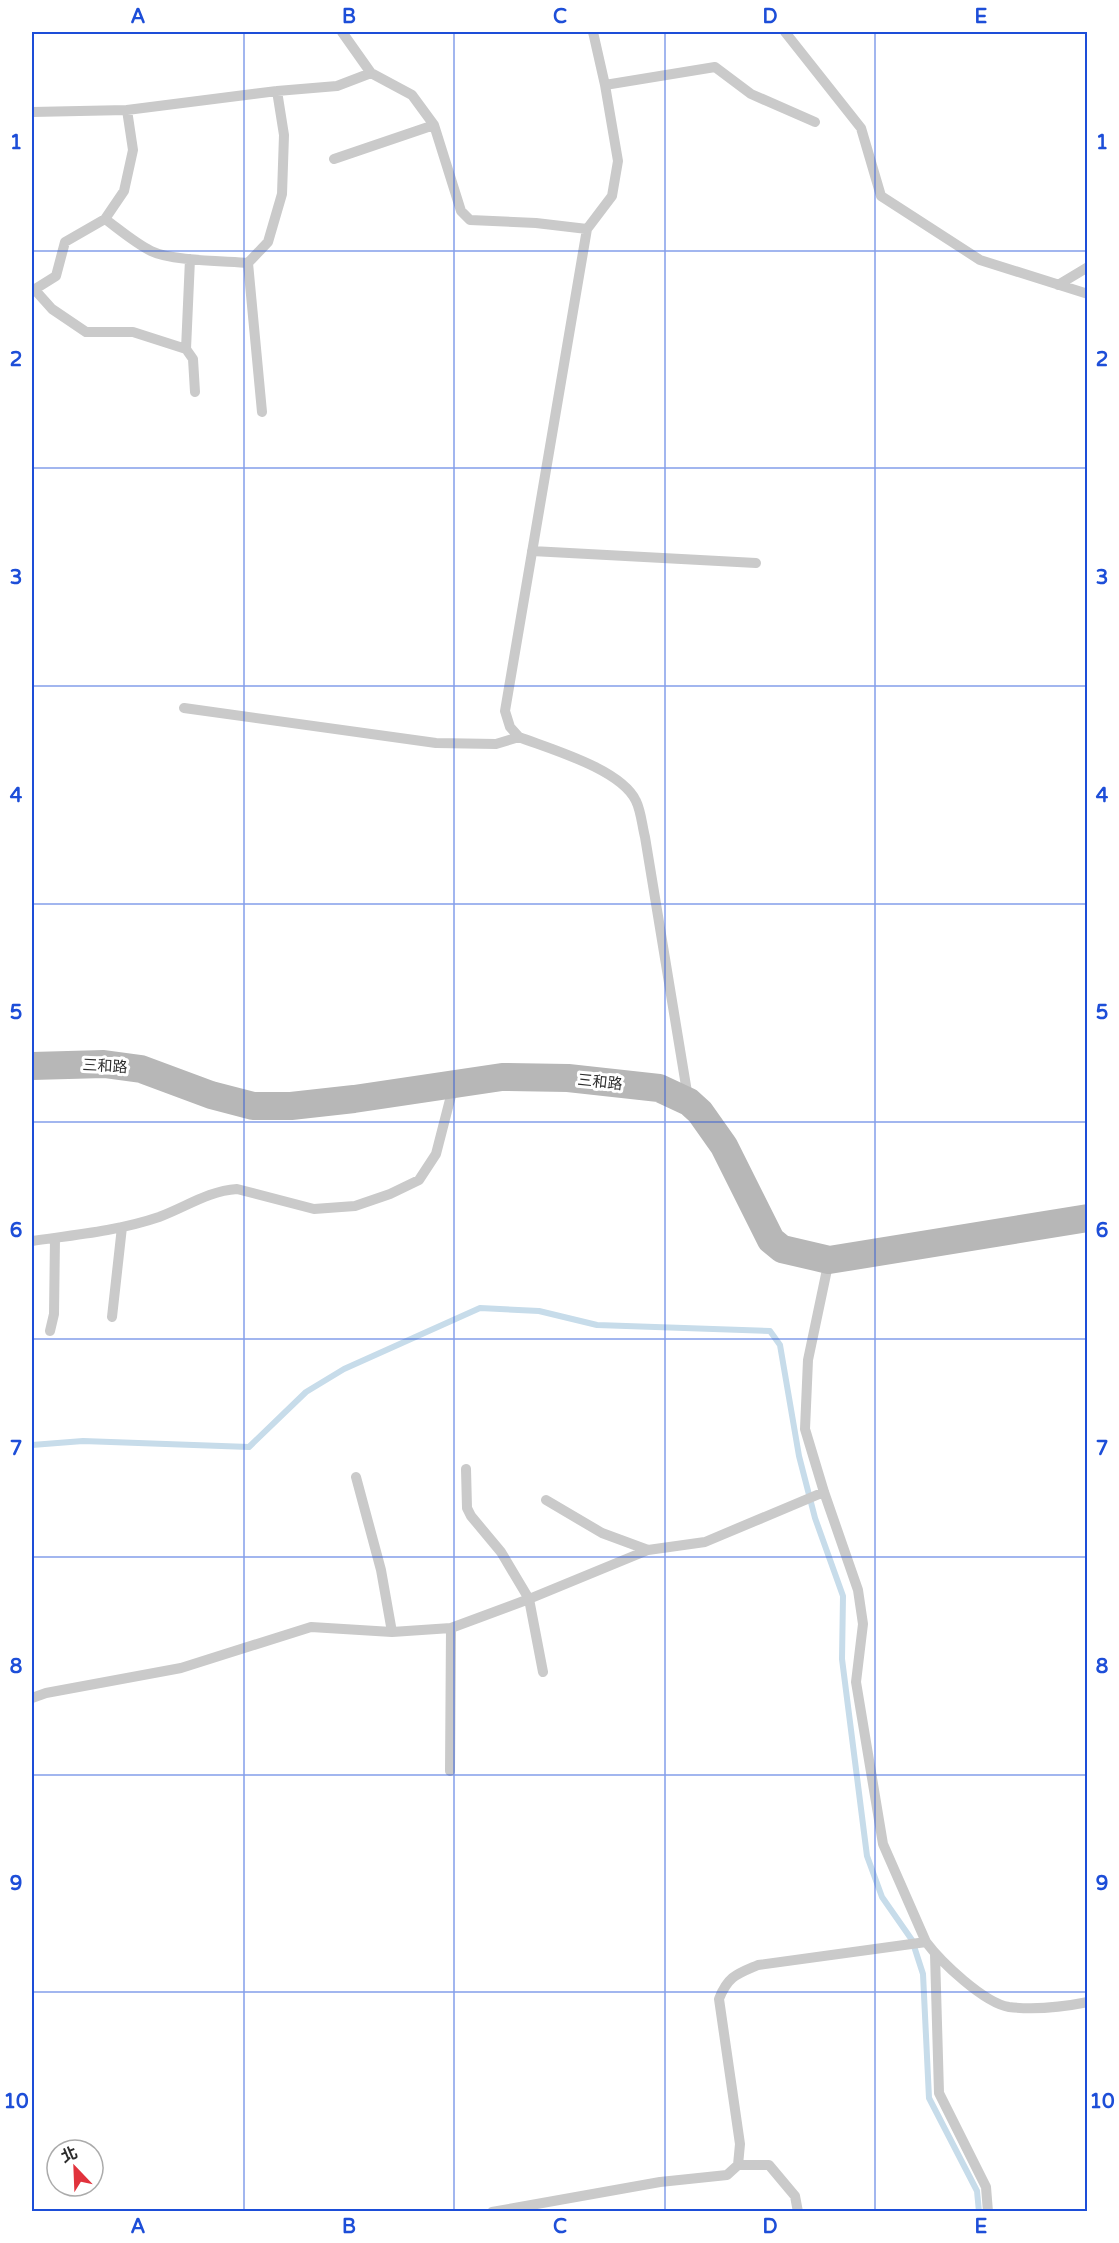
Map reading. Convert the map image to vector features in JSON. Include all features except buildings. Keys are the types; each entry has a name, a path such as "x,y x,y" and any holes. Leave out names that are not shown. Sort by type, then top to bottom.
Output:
{"main road":[{"name":"三和路","path":"32,1066 104,1064 141,1069 211,1095 253,1106 291,1106 344,1100 502,1077 568,1078 659,1088 689,1102 699,1112 724,1146 771,1240 782,1249 829,1260 1088,1218"}],"lane":[{"path":"342,32 372,73 411,95 434,125 461,211 470,220 536,223 587,229"},
{"path":"593,32 605,84 618,161 612,196 587,229 505,711 510,727 519,737 599,768 621,784 635,800 645,837 689,1102"},
{"path":"785,32 861,128 881,196 980,260 1087,294 1088,299"},
{"path":"605,84 715,67 751,94 815,122"},
{"path":"32,112 127,110 276,91 337,86 372,73"},
{"path":"262,412 248,263 268,242 282,194 284,135 276,91"},
{"path":"127,110 133,150 124,191 105,219 64,242 56,276 33,290 52,309 86,332 133,332 186,349 193,359 195,392"},
{"path":"334,159 434,125"},
{"path":"105,219 153,253 190,259 248,263"},
{"path":"186,349 190,259"},
{"path":"1058,285 1088,267"},
{"path":"532,551 756,563"},
{"path":"184,708 436,743 496,744 519,737"},
{"path":"32,1241 122,1227 160,1216 210,1194 225,1190 237,1189 314,1209 354,1206 390,1194 419,1180 436,1154 454,1085"},
{"path":"112,1317 122,1227"},
{"path":"50,1331 54,1314 55,1238"},
{"path":"829,1260 808,1360 805,1429 858,1590 862,1624 856,1682 883,1844 926,1942 935,1954 973,1989 1007,2007 1063,2007 1088,2002"},
{"path":"466,1469 467,1508 501,1552 529,1599 543,1672"},
{"path":"356,1478 381,1570 392,1632"},
{"path":"32,1698 46,1693 181,1668 311,1627 392,1632 451,1628 648,1550 705,1542 824,1492"},
{"path":"546,1500 602,1533 648,1550"},
{"path":"450,1771 451,1628"},
{"path":"738,2165 740,2144 719,1999 725,1983 737,1974 758,1965 926,1942"},
{"path":"935,1954 939,2093 986,2187 988,2211"},
{"path":"492,2211 660,2182 727,2175 738,2165 769,2165 795,2196 798,2211"}],"waterway":[{"path":"32,1445 83,1441 249,1447 306,1392 344,1369 480,1308 539,1311 597,1325 770,1331 780,1345 799,1456 815,1518 843,1596 842,1659 867,1856 882,1897 912,1940 923,1974 929,2098 977,2191 979,2212"}]}
